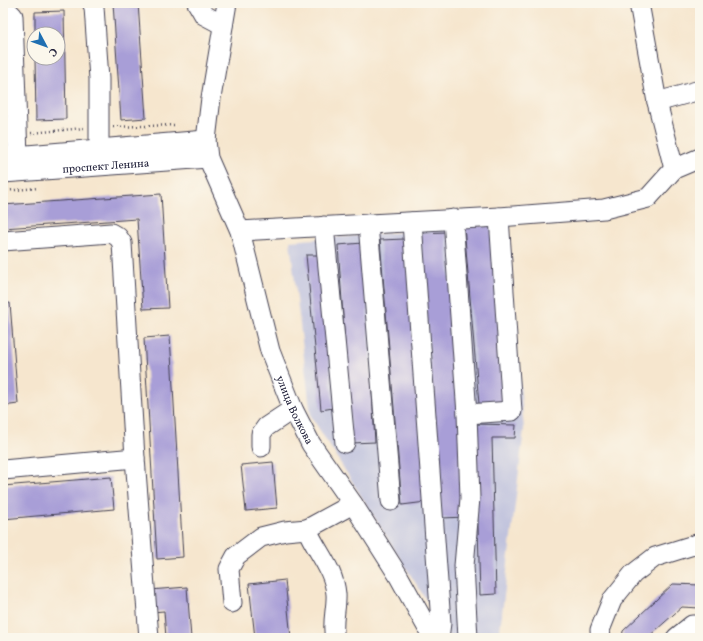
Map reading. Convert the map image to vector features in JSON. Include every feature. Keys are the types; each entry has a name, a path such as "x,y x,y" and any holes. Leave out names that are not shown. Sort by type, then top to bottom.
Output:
{"street":[{"path":"92,3 94,7 99,79 99,149"},
{"path":"197,3 204,15 223,25"},
{"path":"207,149 211,98 226,3"},
{"path":"639,3 657,102 674,169"},
{"path":"3,6 13,16 11,156"},
{"path":"657,102 700,90"},
{"name":"проспект Ленина","path":"11,156 99,149 207,149"},
{"name":"проспект Ленина","path":"3,173 207,149"},
{"name":"улица Волкова","path":"207,149 240,230 270,351 292,409 311,444 353,504 398,575 433,638"},
{"path":"240,230 499,217 604,209 648,198 674,169 700,158"},
{"path":"467,414 512,411 499,217"},
{"path":"454,219 467,414 470,498 464,566 468,638"},
{"path":"412,222 441,623 439,638"},
{"path":"368,224 391,501"},
{"path":"324,226 345,443"},
{"path":"3,241 111,233 118,237 122,243 135,458 149,638"},
{"path":"261,446 261,434 266,427 292,409"},
{"path":"3,470 135,458"},
{"path":"232,603 229,569 236,556 261,537 285,531 306,529 353,504"},
{"path":"306,529 328,565 336,594 335,638"},
{"path":"601,638 600,630 612,600 633,574 655,558 700,543"},
{"path":"676,638 692,625 700,625"}],"shaded area":[{"path":"506,224 524,429 499,638 450,638 311,416 290,241"}],"building":[{"path":"113,3 138,3 146,118 121,120"},
{"path":"64,11 64,26 35,26 35,12"},
{"path":"35,66 65,66 66,119 36,120"},
{"path":"161,194 168,308 143,309 137,219 3,228 3,205"},
{"path":"464,226 491,226 503,404 479,404"},
{"path":"446,232 466,517 442,518 421,233"},
{"path":"405,239 426,502 402,505 380,240"},
{"path":"363,243 375,442 352,443 338,245"},
{"path":"306,255 320,255 333,408 321,410"},
{"path":"10,303 18,404 3,406 3,304"},
{"path":"170,336 183,557 157,559 144,338"},
{"path":"475,424 516,425 515,438 492,438 496,594 480,595"},
{"path":"273,462 277,508 246,511 241,465"},
{"path":"111,477 114,509 3,519 3,486"},
{"path":"285,580 291,638 255,638 249,584"},
{"path":"673,584 700,585 700,608 682,607 647,638 622,638 623,631"},
{"path":"187,587 191,638 166,638 164,611 152,612 150,590"}]}
